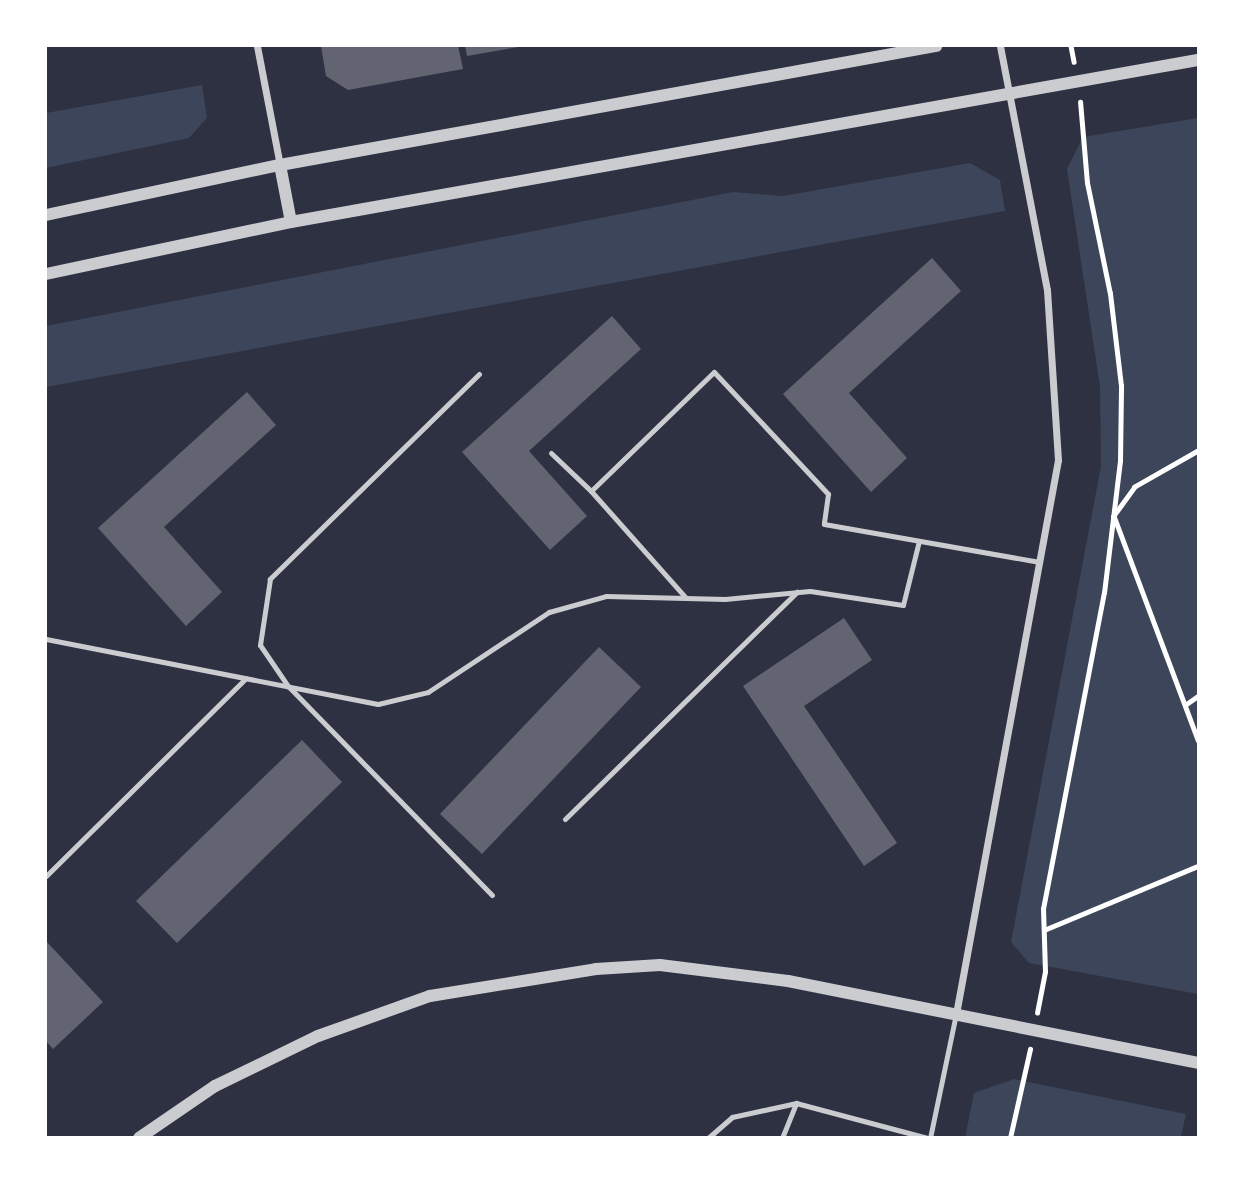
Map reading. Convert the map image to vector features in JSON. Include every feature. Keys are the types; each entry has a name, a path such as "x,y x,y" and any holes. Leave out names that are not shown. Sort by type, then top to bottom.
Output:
{"street":[{"path":"257,46 291,222"},
{"path":"46,215 280,164 936,46"},
{"path":"956,1014 1058,460 1057,395 1047,290 1000,46"},
{"path":"46,274 291,222 1011,96 1078,81 1199,60"},
{"path":"139,1138 215,1086 318,1036 430,996 596,968 660,965 788,981 1199,1063"}],"lane":[{"path":"591,491 714,372 828,494 824,524 1040,562"},
{"path":"479,374 270,579 260,645 288,686 492,895"},
{"path":"551,453 591,491 685,598"},
{"path":"46,639 378,704 428,692 549,612 606,596 685,598 797,592 903,604 919,541"},
{"path":"565,819 797,592"},
{"path":"46,876 246,678"},
{"path":"708,1138 732,1117 796,1103 929,1138 956,1014"},
{"path":"782,1138 796,1103"}],"path":[{"path":"1010,1138 1045,972 1043,909 1104,593 1120,461 1121,386 1110,294 1087,183 1078,81 1072,46"},
{"path":"1114,516 1135,487 1199,450"},
{"path":"1114,516 1199,740"},
{"path":"1184,706 1199,696"},
{"path":"1044,931 1199,866"}],"shaded area":[{"path":"202,85 207,118 189,138 46,168 46,113"},
{"path":"1198,118 1198,994 1029,963 1011,942 1101,466 1100,387 1067,169 1083,137"},
{"path":"970,163 1000,180 1005,211 46,387 46,326 733,192 783,196"},
{"path":"1014,1079 1186,1114 1181,1137 965,1138 974,1093"}],"building":[{"path":"321,46 458,46 463,69 348,90 326,76"},
{"path":"465,46 518,46 518,47 467,56"},
{"path":"932,258 961,291 849,393 907,458 871,492 783,394"},
{"path":"612,316 641,349 529,451 587,516 550,550 462,452"},
{"path":"247,392 276,425 164,527 222,592 186,626 98,528"},
{"path":"844,618 872,660 804,706 897,843 864,866 743,686"},
{"path":"599,647 641,687 482,854 440,814"},
{"path":"302,740 342,782 177,943 136,901"},
{"path":"46,941 103,1002 53,1049 46,1041"}]}
